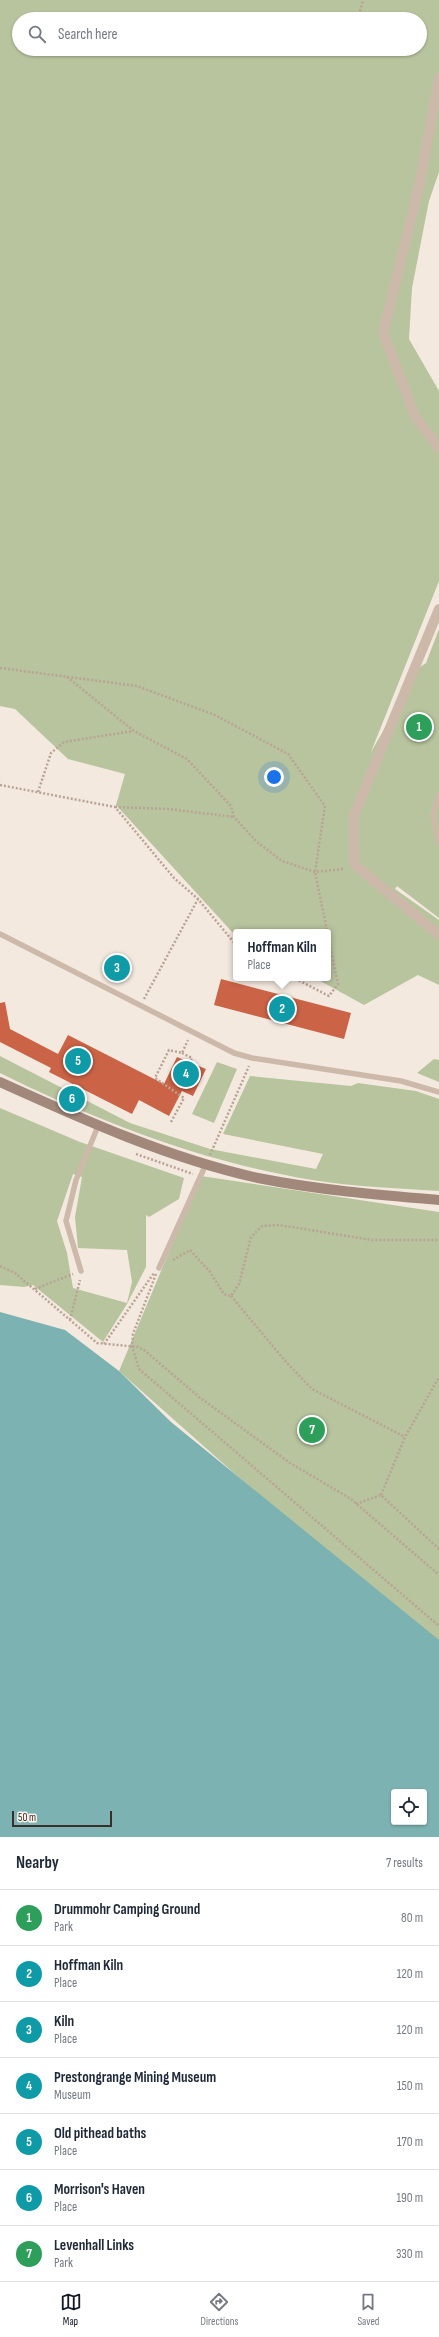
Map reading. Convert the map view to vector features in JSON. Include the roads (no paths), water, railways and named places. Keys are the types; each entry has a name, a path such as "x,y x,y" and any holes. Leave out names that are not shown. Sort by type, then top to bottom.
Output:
{"main road":[{"path":"0,1082 98,1126 151,1147 258,1178 326,1189 439,1200"}],"street":[{"path":"439,78 419,186 383,333 416,418 439,448"},
{"path":"438,614 354,815 354,864 439,935"}],"lane":[{"path":"439,795 433,814 439,843"},
{"path":"0,934 234,1053 252,1058 401,1081 439,1092"},
{"path":"81,1271 66,1221 76,1180 98,1126"},
{"path":"159,1268 206,1164"}],"water":[{"path":"0,1312 65,1330 119,1371 171,1422 439,1640 439,1837 0,1837"}],"place":[{"name":"Drummohr Camping Ground","path":"419,727"},
{"name":"Kiln","path":"117,968"},
{"name":"Hoffman Kiln","path":"282,1009"},
{"name":"Old pithead baths","path":"78,1061"},
{"name":"Prestongrange Mining Museum","path":"186,1074"},
{"name":"Morrison's Haven","path":"72,1099"},
{"name":"Levenhall Links","path":"312,1430"}]}
